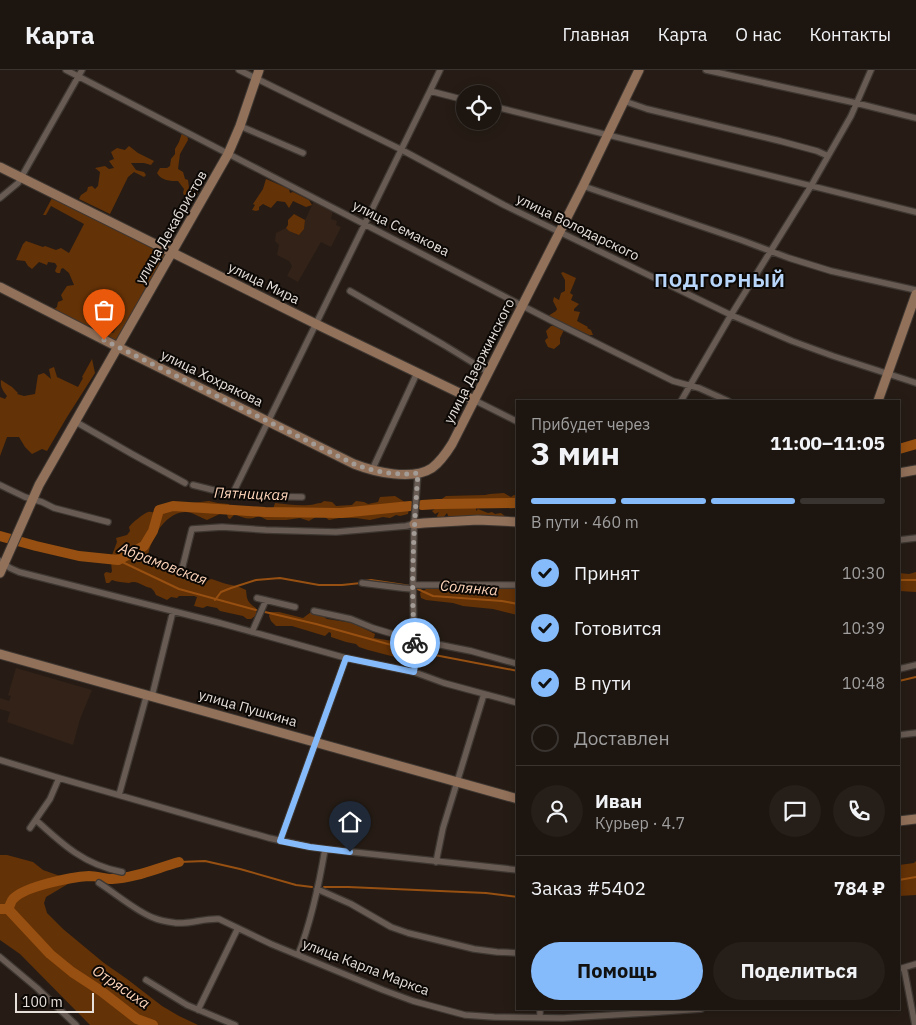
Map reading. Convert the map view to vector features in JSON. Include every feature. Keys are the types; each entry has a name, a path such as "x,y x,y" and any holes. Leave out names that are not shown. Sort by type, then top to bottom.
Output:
{"street":[{"name":"улица Семакова","path":"66,70 663,376 679,384 704,390 726,400"},
{"path":"0,198 18,183 22,177 82,70"},
{"name":"улица Володарского","path":"239,70 258,74 504,205 731,315 792,341 916,383"},
{"path":"232,493 440,70"},
{"name":"улица Дзержинского","path":"418,473 432,468 452,444 583,186 639,70"},
{"path":"706,70 916,118"},
{"path":"682,400 731,315 811,186 850,116 871,70"},
{"name":"улица Декабристов","path":"4,560 32,499 228,154 258,74"},
{"path":"430,92 456,98"},
{"path":"624,101 647,109 780,141 828,156"},
{"path":"501,108 916,212"},
{"path":"240,126 304,153"},
{"name":"улица Мира","path":"0,167 516,421"},
{"path":"583,186 789,258 831,271 916,292 878,400"},
{"name":"улица Хохрякова","path":"0,287 344,460 372,470 402,474 418,473"},
{"path":"350,291 488,372"},
{"path":"372,470 417,373"},
{"path":"76,422 185,483"},
{"path":"900,473 916,470"},
{"path":"414,672 416,657 413,587 414,524 418,473"},
{"path":"0,485 54,508 108,522"},
{"path":"193,486 247,496 302,497"},
{"path":"181,573 192,529 222,527 336,532 424,523 478,520 516,522"},
{"path":"900,540 916,538"},
{"path":"0,573 4,560"},
{"path":"4,560 10,568 20,572 346,658 414,672 444,683 516,702"},
{"path":"362,583 402,588 516,586"},
{"path":"257,598 295,606"},
{"path":"252,632 266,600"},
{"path":"119,795 173,611"},
{"path":"314,611 351,619 373,628 414,640 471,651 516,663"},
{"name":"улица Пушкина","path":"0,654 516,798"},
{"path":"280,841 346,658"},
{"path":"900,669 916,665"},
{"path":"436,862 439,844 484,694"},
{"path":"900,735 916,733"},
{"path":"0,760 280,841 325,849 516,870"},
{"path":"30,828 50,799 60,778"},
{"path":"900,821 916,819"},
{"path":"36,820 62,844 80,857 101,867 122,872"},
{"path":"298,955 317,889 325,849"},
{"name":"улица Карла Маркса","path":"98,883 154,919 178,923 219,919 264,941 398,996 472,1019 563,1018 688,1010"},
{"path":"317,889 351,904 391,927 408,933 474,949 516,953"},
{"path":"198,1010 238,928"},
{"path":"0,957 76,1025"},
{"path":"915,1025 901,969 916,964"},
{"path":"146,980 198,1010 234,1025"},
{"path":"540,1010 540,1017"}],"shaded area":[{"path":"182,133 187,134 188,140 180,154 178,169 183,172 185,179 188,180 189,188 198,187 199,191 196,195 184,195 184,189 178,181 169,181 157,173 160,168 170,166"},
{"path":"129,146 154,161 151,165 131,163 136,170 144,172 146,175 144,177 134,172 128,177 110,214 79,199 87,191 88,187 92,186 95,189 98,186 100,172 95,168 105,166 109,169 114,168 109,161 114,159 111,152 117,148 125,150"},
{"path":"266,179 289,189 290,193 293,192 309,200 312,205 306,207 293,201 289,208 285,202 277,201 271,208 263,204 259,207 259,210 252,210 255,205 253,204 263,189"},
{"path":"52,198 163,252 166,256 116,340 107,338 109,333 113,333 121,322 114,320 115,316 106,311 94,323 84,327 52,311 57,307 58,302 63,300 61,295 67,286 74,285 69,273 63,268 60,273 57,273 55,271 57,266 55,263 48,262 47,265 39,262 32,269 25,261 16,260 26,241 56,250 61,248 69,253 84,224 51,206 46,215 43,215"},
{"path":"314,201 333,211 331,219 337,221 336,225 341,227 331,247 321,242 298,282 287,276 292,266 289,261 277,255 279,245 275,241 276,233 286,228 289,231 304,229 305,220"},
{"path":"294,214 305,220 304,229 299,235 286,228 288,220"},
{"path":"563,272 576,278 570,293 573,295 571,300 579,304 574,311 580,312 577,321 588,327 593,335 589,335 548,316 557,309 553,301 554,297 559,300 561,293 565,291 565,280 561,273"},
{"path":"105,311 115,316 114,320 121,322 107,338 84,327 92,324"},
{"path":"551,326 564,330 560,338 560,344 554,349 548,347 545,341 548,338 546,331"},
{"path":"92,359 95,373 47,451 42,449 32,454 19,437 7,437 0,456 0,397 5,399 7,396 2,389 1,380 12,387 17,394 24,396 35,394 38,375 44,373 51,379 49,369 54,367 57,377 78,387"},
{"path":"504,493 511,497 516,496 516,506 476,507 476,511 478,509 488,513 501,513 506,517 505,520 449,518 447,513 443,518 438,519 439,512 435,514 432,511 435,509 436,503 446,496"},
{"path":"395,496 408,504 408,514 370,520 339,518 329,520 324,516 319,516 309,521 300,518 267,520 259,516 247,518 235,514 230,519 224,512 207,520 188,512 170,517 154,537 147,561 166,568 170,573 184,574 203,581 211,579 246,590 248,600 256,608 256,615 251,619 220,611 217,608 194,606 197,597 194,596 171,597 167,600 156,595 151,588 137,583 112,580 106,583 104,574 106,572 111,573 112,571 111,559 117,542 116,538 127,535 130,531 129,527 143,514 164,512 166,506 209,501 229,504 228,510 230,513 233,506 273,509 275,503 310,505 324,501 332,502 336,506 352,505 356,501 368,504 378,502 380,497"},
{"path":"916,572 916,592 900,591 900,573 909,574"},
{"path":"426,589 516,589 516,615 493,609 426,600 421,598 420,593"},
{"path":"270,612 279,612 303,618 311,612 327,619 353,623 375,634 374,638 399,642 404,646 405,652 395,657 331,637 329,632 325,636 292,626 276,626 271,621"},
{"path":"16,668 92,690 80,719 73,745 7,722 10,712 0,709 0,698 9,701 11,696 8,695"},
{"path":"0,855 33,862 43,870 60,876 78,878 46,897 44,903 47,913 104,963 162,1006 198,1025 90,1025 20,954 0,940"},
{"path":"916,861 916,895 900,896 900,865"}],"waterway":[{"name":"Пятницкая","path":"900,449 916,444"},
{"name":"Пятницкая","path":"422,505 516,503"},
{"name":"Пятницкая","path":"0,536 79,556 118,560 144,546 153,531 159,510 173,506 265,512 341,513 410,506"},
{"name":"Абрамовская","path":"118,560 179,589 256,610"},
{"path":"215,600 221,592 256,580 280,578 319,585 361,583"},
{"name":"Солянка","path":"365,581 371,580 411,586 433,596 516,604"},
{"name":"Солянка","path":"900,580 916,580"},
{"name":"Абрамовская","path":"265,612 413,651"},
{"name":"Абрамовская","path":"419,652 516,671"},
{"name":"Абрамовская","path":"900,681 916,677"},
{"path":"179,862 205,861 296,885 312,887"},
{"path":"0,909 8,909 12,900 19,894 49,883 89,876 109,879 121,878 138,875 179,862"},
{"path":"900,880 916,877"},
{"path":"324,887 486,893 516,897"},
{"name":"Отрясиха","path":"8,909 50,954 72,972 101,991 137,1019 153,1025"}],"way so far":[{"path":"104,340 344,460 372,470 410,474 418,473 414,524 413,585 415,643"}],"district":[{"name":"ПОДГОРНЫЙ","path":"720,280"}],"route":[{"path":"350,852 280,841 346,658 414,672 415,643"}]}
